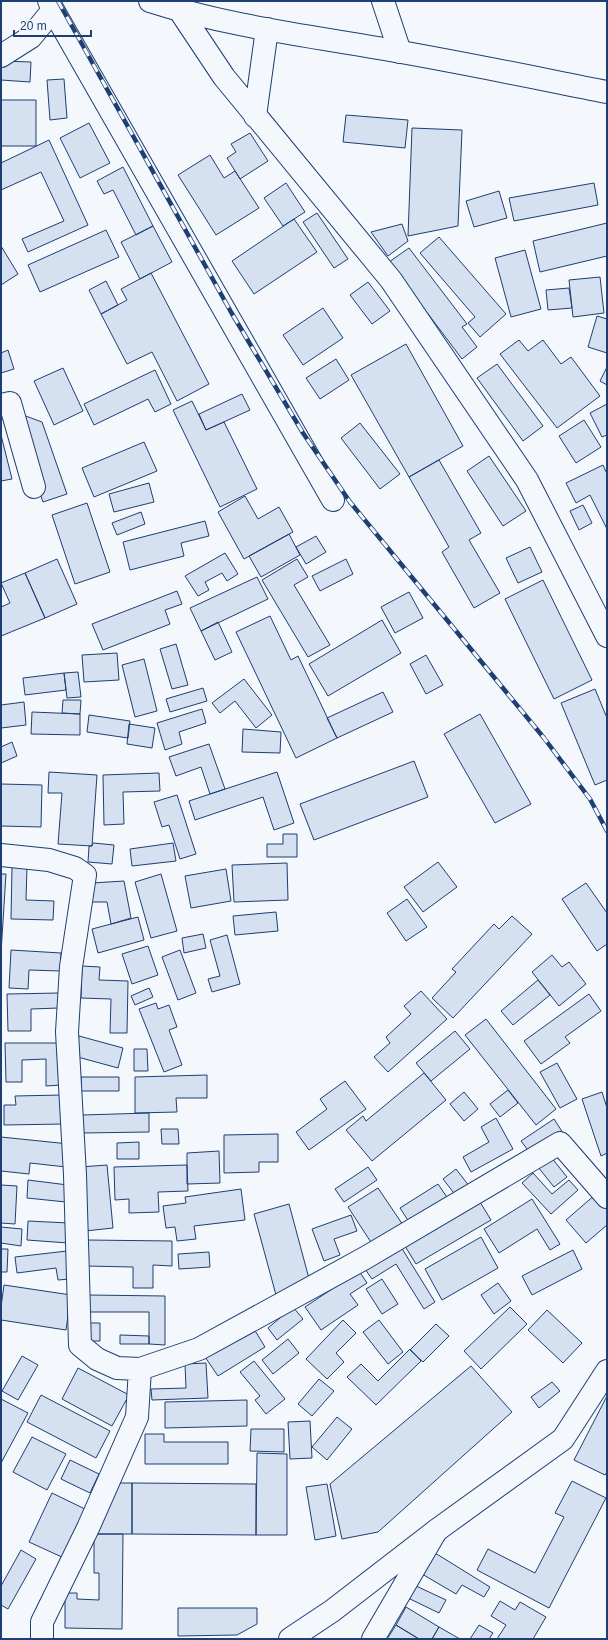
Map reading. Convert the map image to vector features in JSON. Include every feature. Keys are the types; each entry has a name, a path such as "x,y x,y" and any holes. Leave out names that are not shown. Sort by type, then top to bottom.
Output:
{"street":[{"path":"150,1 180,11 267,29 400,52 607,92"},
{"path":"383,1 400,52"},
{"path":"1,56 31,37 51,6 333,500"},
{"path":"180,11 224,77 390,280 527,480 607,636"},
{"path":"255,116 267,29"},
{"path":"1,405 10,403 34,487"},
{"path":"1,855 49,860 75,868 85,875 70,967 66,1032 75,1175 80,1345 97,1359 117,1368 140,1369 199,1349 366,1258 560,1143 607,1196"},
{"path":"42,1639 42,1622 88,1528 137,1417 140,1369"},
{"path":"290,1639 332,1611 437,1530 563,1439 607,1371"},
{"path":"373,1639 437,1530"}],"building":[{"path":"1,61 31,62 30,82 1,80"},
{"path":"64,79 67,118 50,120 47,80"},
{"path":"1,100 36,100 36,146 1,146"},
{"path":"346,115 408,120 405,148 343,142"},
{"path":"89,123 110,163 80,178 60,138"},
{"path":"412,128 462,130 458,226 408,236"},
{"path":"250,133 268,161 240,179 227,158 236,152 231,144"},
{"path":"49,140 88,225 28,252 22,239 64,221 41,172 1,190 1,163"},
{"path":"210,155 224,178 235,171 259,208 216,235 178,175"},
{"path":"123,167 153,226 136,235 113,190 104,194 97,181"},
{"path":"286,183 305,212 283,226 264,198"},
{"path":"594,183 598,205 514,221 509,198"},
{"path":"499,191 507,218 474,227 466,201"},
{"path":"317,213 348,259 334,268 303,222"},
{"path":"294,219 317,252 254,294 232,261"},
{"path":"607,223 607,256 540,272 533,241"},
{"path":"402,224 408,241 388,256 371,232"},
{"path":"153,226 172,262 140,279 121,242"},
{"path":"106,230 119,257 40,292 28,265"},
{"path":"439,237 506,314 480,337 468,323 475,317 420,253"},
{"path":"1,246 18,274 1,285"},
{"path":"409,248 467,324 462,327 477,347 462,359 389,262"},
{"path":"525,250 541,309 511,317 495,258"},
{"path":"151,273 209,384 177,401 152,352 127,364 101,314 127,300 121,289"},
{"path":"600,277 604,313 573,317 569,280"},
{"path":"106,281 118,305 101,314 89,290"},
{"path":"368,282 390,311 372,324 350,295"},
{"path":"569,288 572,308 548,310 546,290"},
{"path":"323,308 343,338 303,365 283,335"},
{"path":"597,316 607,319 607,353 588,347"},
{"path":"519,340 528,351 543,340 561,364 571,357 600,396 557,428 500,354"},
{"path":"406,344 463,446 409,477 351,375"},
{"path":"8,350 14,369 1,373 1,353"},
{"path":"336,359 349,380 320,399 306,378"},
{"path":"497,364 543,426 523,441 477,378"},
{"path":"607,367 607,385 600,381"},
{"path":"63,368 83,411 54,425 34,381"},
{"path":"155,370 171,404 155,412 148,399 94,425 84,404"},
{"path":"242,394 250,410 206,430 199,414"},
{"path":"192,401 206,430 224,422 257,489 220,507 173,410"},
{"path":"607,404 607,435 602,437 590,413"},
{"path":"12,411 42,422 67,494 43,502"},
{"path":"584,420 601,447 576,463 559,436"},
{"path":"360,423 400,474 380,489 341,438"},
{"path":"1,435 12,479 1,481"},
{"path":"144,442 157,471 94,497 82,468"},
{"path":"489,456 526,511 503,526 467,471"},
{"path":"439,460 481,533 469,540 500,593 474,608 442,552 449,547 409,477"},
{"path":"603,465 607,474 607,529 590,495 576,503 566,483"},
{"path":"149,483 154,502 114,512 109,494"},
{"path":"245,496 258,519 279,507 293,532 244,559 218,512"},
{"path":"87,503 110,572 75,584 52,515"},
{"path":"583,505 592,523 579,530 570,511"},
{"path":"141,512 145,524 117,535 112,523"},
{"path":"205,521 209,536 181,543 184,556 130,570 123,542"},
{"path":"289,534 300,555 261,577 249,556"},
{"path":"316,536 326,552 306,564 296,547"},
{"path":"530,547 542,572 518,583 506,558"},
{"path":"225,553 238,574 227,581 222,573 205,582 209,590 198,596 185,576"},
{"path":"57,559 77,604 45,618 25,573"},
{"path":"297,559 308,577 294,585 330,645 308,657 262,580"},
{"path":"346,559 353,574 320,591 312,576"},
{"path":"25,573 45,618 1,636 1,607 10,603 1,583"},
{"path":"257,577 268,599 201,631 190,608"},
{"path":"543,580 592,680 554,699 505,599"},
{"path":"177,591 182,604 165,610 170,624 103,650 92,624"},
{"path":"409,592 423,618 395,633 381,607"},
{"path":"270,616 291,660 298,656 337,738 296,758 236,632"},
{"path":"382,620 401,653 328,696 309,664"},
{"path":"218,622 232,652 215,660 201,631"},
{"path":"176,644 188,685 172,689 160,649"},
{"path":"117,653 119,680 84,682 82,655"},
{"path":"426,655 443,685 426,694 410,664"},
{"path":"144,659 157,711 135,717 122,665"},
{"path":"78,672 81,697 67,698 64,673"},
{"path":"64,673 66,690 25,695 23,678"},
{"path":"244,679 272,715 256,728 235,701 220,713 212,703"},
{"path":"203,688 207,701 170,712 166,699"},
{"path":"595,689 607,718 607,780 595,785 561,703"},
{"path":"383,692 393,712 337,738 327,718"},
{"path":"63,700 81,700 80,714 62,713"},
{"path":"24,702 26,725 1,728 1,705"},
{"path":"202,709 206,723 179,732 182,744 165,750 157,723"},
{"path":"32,712 80,714 80,735 31,734"},
{"path":"480,714 531,804 495,823 444,734"},
{"path":"89,715 130,721 128,738 87,732"},
{"path":"129,724 155,728 152,748 127,744"},
{"path":"243,729 281,732 280,753 242,752"},
{"path":"12,742 17,756 1,763 1,747"},
{"path":"209,744 225,789 210,794 201,767 176,776 169,757"},
{"path":"414,761 428,797 314,840 300,804"},
{"path":"49,772 97,775 92,846 58,844 62,793 48,793"},
{"path":"277,772 294,823 274,830 263,797 195,820 189,801"},
{"path":"159,773 160,791 123,792 124,824 104,825 103,775"},
{"path":"1,784 42,785 41,827 1,826"},
{"path":"177,795 196,854 180,859 169,825 162,827 154,802"},
{"path":"283,834 297,834 297,857 267,857 267,844 283,844"},
{"path":"93,843 114,845 112,864 88,862 89,846 92,846"},
{"path":"173,843 176,861 132,866 130,849"},
{"path":"438,862 457,887 423,912 404,887"},
{"path":"287,863 288,900 234,902 232,865"},
{"path":"12,867 27,867 26,900 54,901 53,920 11,919"},
{"path":"226,869 231,901 191,908 185,876"},
{"path":"1,874 6,874 1,953"},
{"path":"161,874 177,931 151,938 135,882"},
{"path":"124,881 131,918 111,924 107,902 92,902 92,883"},
{"path":"586,883 607,913 607,944 597,951 562,899"},
{"path":"407,899 427,927 406,941 387,913"},
{"path":"276,912 278,931 235,935 233,916"},
{"path":"512,916 532,934 453,1018 432,998 456,972 452,969 494,924 499,929"},
{"path":"138,917 144,940 98,953 92,929"},
{"path":"203,934 206,948 184,953 182,938"},
{"path":"227,935 240,984 212,992 208,979 220,976 210,940"},
{"path":"148,946 158,975 132,984 122,954"},
{"path":"11,950 61,953 60,971 29,970 28,989 9,988"},
{"path":"180,950 196,993 178,1000 162,957"},
{"path":"552,955 562,967 569,962 586,984 559,1006 532,972"},
{"path":"82,966 100,967 99,980 128,981 127,1033 110,1033 111,999 81,998"},
{"path":"538,980 550,995 513,1025 501,1011"},
{"path":"149,988 153,997 135,1005 131,996"},
{"path":"421,991 447,1019 388,1072 374,1057 390,1043 386,1037 411,1014 404,1006"},
{"path":"59,993 59,1008 31,1009 31,1031 8,1031 7,994"},
{"path":"589,994 601,1011 565,1037 570,1043 541,1064 524,1041"},
{"path":"156,1003 158,1009 169,1005 177,1027 169,1030 182,1065 164,1072 139,1009"},
{"path":"486,1019 556,1109 536,1125 465,1035"},
{"path":"455,1031 470,1049 431,1081 416,1063"},
{"path":"79,1036 123,1048 118,1068 74,1056"},
{"path":"5,1043 61,1043 61,1085 46,1086 46,1059 22,1060 22,1082 6,1082"},
{"path":"134,1049 147,1049 148,1071 134,1071"},
{"path":"557,1063 577,1099 560,1108 540,1072"},
{"path":"424,1073 446,1100 372,1161 346,1130 363,1116 366,1121"},
{"path":"207,1075 207,1098 176,1098 177,1112 135,1113 135,1077"},
{"path":"81,1077 119,1077 119,1091 81,1091"},
{"path":"345,1081 366,1109 309,1150 296,1132 327,1109 320,1099"},
{"path":"508,1090 518,1103 500,1117 490,1104"},
{"path":"464,1092 478,1109 464,1121 450,1104"},
{"path":"602,1092 607,1108 607,1153 601,1156 582,1099"},
{"path":"62,1095 63,1124 4,1125 4,1105 16,1105 15,1096"},
{"path":"149,1113 149,1132 82,1133 82,1115"},
{"path":"496,1118 513,1149 471,1172 463,1157 489,1142 481,1127"},
{"path":"554,1119 563,1133 531,1154 521,1141"},
{"path":"161,1129 178,1129 179,1144 162,1144"},
{"path":"278,1134 278,1162 259,1162 259,1172 224,1173 224,1135"},
{"path":"1,1137 69,1144 66,1167 30,1163 29,1174 1,1171"},
{"path":"139,1142 139,1159 117,1159 117,1143"},
{"path":"219,1151 220,1183 187,1184 187,1153"},
{"path":"551,1157 567,1177 554,1187 538,1167"},
{"path":"107,1165 113,1228 85,1231 80,1167"},
{"path":"187,1165 188,1191 158,1192 159,1212 129,1213 129,1199 115,1200 114,1167"},
{"path":"368,1167 377,1180 344,1202 335,1189"},
{"path":"456,1169 473,1191 460,1201 443,1179"},
{"path":"533,1173 552,1194 569,1180 578,1190 551,1214 522,1183"},
{"path":"28,1180 68,1185 66,1202 27,1198"},
{"path":"438,1184 451,1203 413,1228 400,1208"},
{"path":"1,1185 17,1186 15,1224 1,1223"},
{"path":"378,1188 407,1231 376,1250 348,1207"},
{"path":"241,1189 245,1220 194,1226 196,1239 177,1241 175,1227 166,1228 163,1206 186,1203 185,1197"},
{"path":"596,1194 607,1207 607,1225 586,1243 566,1220"},
{"path":"532,1199 560,1244 550,1250 537,1229 499,1253 484,1229"},
{"path":"480,1202 491,1220 416,1264 405,1246"},
{"path":"289,1204 311,1286 276,1295 254,1214"},
{"path":"351,1215 357,1231 334,1239 340,1255 324,1261 312,1229"},
{"path":"28,1221 69,1223 68,1243 27,1240"},
{"path":"1,1227 22,1229 21,1246 1,1243"},
{"path":"481,1237 498,1268 442,1300 425,1269"},
{"path":"87,1240 172,1241 172,1266 153,1265 153,1288 133,1288 133,1267 86,1266"},
{"path":"401,1247 435,1302 424,1309 396,1264 372,1279 365,1269"},
{"path":"1,1249 8,1249 7,1272 1,1272"},
{"path":"573,1250 582,1269 532,1295 522,1276"},
{"path":"67,1251 70,1279 58,1280 56,1268 17,1273 15,1257"},
{"path":"209,1252 210,1267 179,1269 178,1254"},
{"path":"359,1271 367,1283 350,1294 358,1305 321,1330 305,1307"},
{"path":"382,1279 398,1304 382,1314 366,1289"},
{"path":"498,1283 511,1301 494,1314 481,1295"},
{"path":"4,1285 71,1295 66,1330 1,1320"},
{"path":"88,1295 165,1296 165,1345 149,1344 149,1312 88,1312"},
{"path":"293,1307 303,1319 277,1340 268,1328"},
{"path":"510,1307 527,1324 481,1369 464,1351"},
{"path":"547,1310 582,1343 563,1363 528,1330"},
{"path":"343,1320 356,1333 336,1353 344,1362 327,1379 306,1359"},
{"path":"379,1320 403,1352 388,1364 363,1332"},
{"path":"89,1323 100,1323 100,1341 89,1341"},
{"path":"251,1324 265,1347 218,1376 203,1354"},
{"path":"436,1324 449,1336 423,1362 410,1350"},
{"path":"120,1335 149,1336 149,1344 120,1344"},
{"path":"288,1339 299,1353 273,1374 262,1360"},
{"path":"410,1349 421,1361 376,1405 347,1377 361,1364 378,1381"},
{"path":"22,1356 38,1365 18,1400 2,1391"},
{"path":"254,1361 285,1399 266,1414 255,1400 260,1396 240,1372"},
{"path":"206,1363 208,1398 152,1400 151,1389 186,1388 185,1364"},
{"path":"471,1366 512,1412 378,1532 342,1539 330,1484"},
{"path":"78,1368 129,1395 112,1426 62,1399"},
{"path":"319,1379 334,1391 312,1416 298,1404"},
{"path":"552,1382 560,1391 539,1408 531,1397"},
{"path":"41,1395 110,1431 96,1458 27,1422"},
{"path":"607,1396 607,1472 605,1475 574,1460"},
{"path":"1,1399 28,1413 1,1463"},
{"path":"247,1400 247,1426 165,1428 165,1402"},
{"path":"337,1417 352,1429 327,1460 312,1447"},
{"path":"310,1421 312,1458 290,1459 288,1422"},
{"path":"251,1429 284,1429 284,1452 250,1451"},
{"path":"145,1434 164,1434 164,1442 228,1442 228,1464 145,1464"},
{"path":"32,1437 66,1454 47,1490 13,1472"},
{"path":"257,1453 287,1454 287,1535 256,1535"},
{"path":"70,1460 99,1474 90,1493 61,1479"},
{"path":"572,1481 606,1498 549,1608 477,1570 488,1549 535,1573 564,1517 555,1513"},
{"path":"116,1483 132,1483 132,1534 94,1534"},
{"path":"132,1483 256,1484 256,1535 132,1534"},
{"path":"327,1484 336,1536 315,1540 306,1487"},
{"path":"52,1493 87,1510 64,1558 29,1542"},
{"path":"94,1534 123,1534 122,1629 65,1628 65,1593 77,1593 77,1599 99,1600 99,1573 94,1573"},
{"path":"21,1550 36,1559 8,1609 1,1605 1,1586"},
{"path":"435,1553 490,1587 484,1597 462,1585 456,1594 422,1574"},
{"path":"414,1585 446,1600 439,1613 408,1598"},
{"path":"500,1601 515,1610 520,1602 546,1617 533,1639 497,1639 506,1625 491,1616"},
{"path":"406,1607 439,1627 432,1639 419,1639 396,1625"},
{"path":"178,1608 257,1608 257,1624 237,1635 178,1636"},
{"path":"396,1625 419,1639 387,1639"},
{"path":"479,1625 493,1633 489,1639 470,1639"},
{"path":"439,1627 460,1639 432,1639"}],"railway":[{"path":"58,1 231,312 303,433 350,502 544,738 590,799 607,831"}]}
